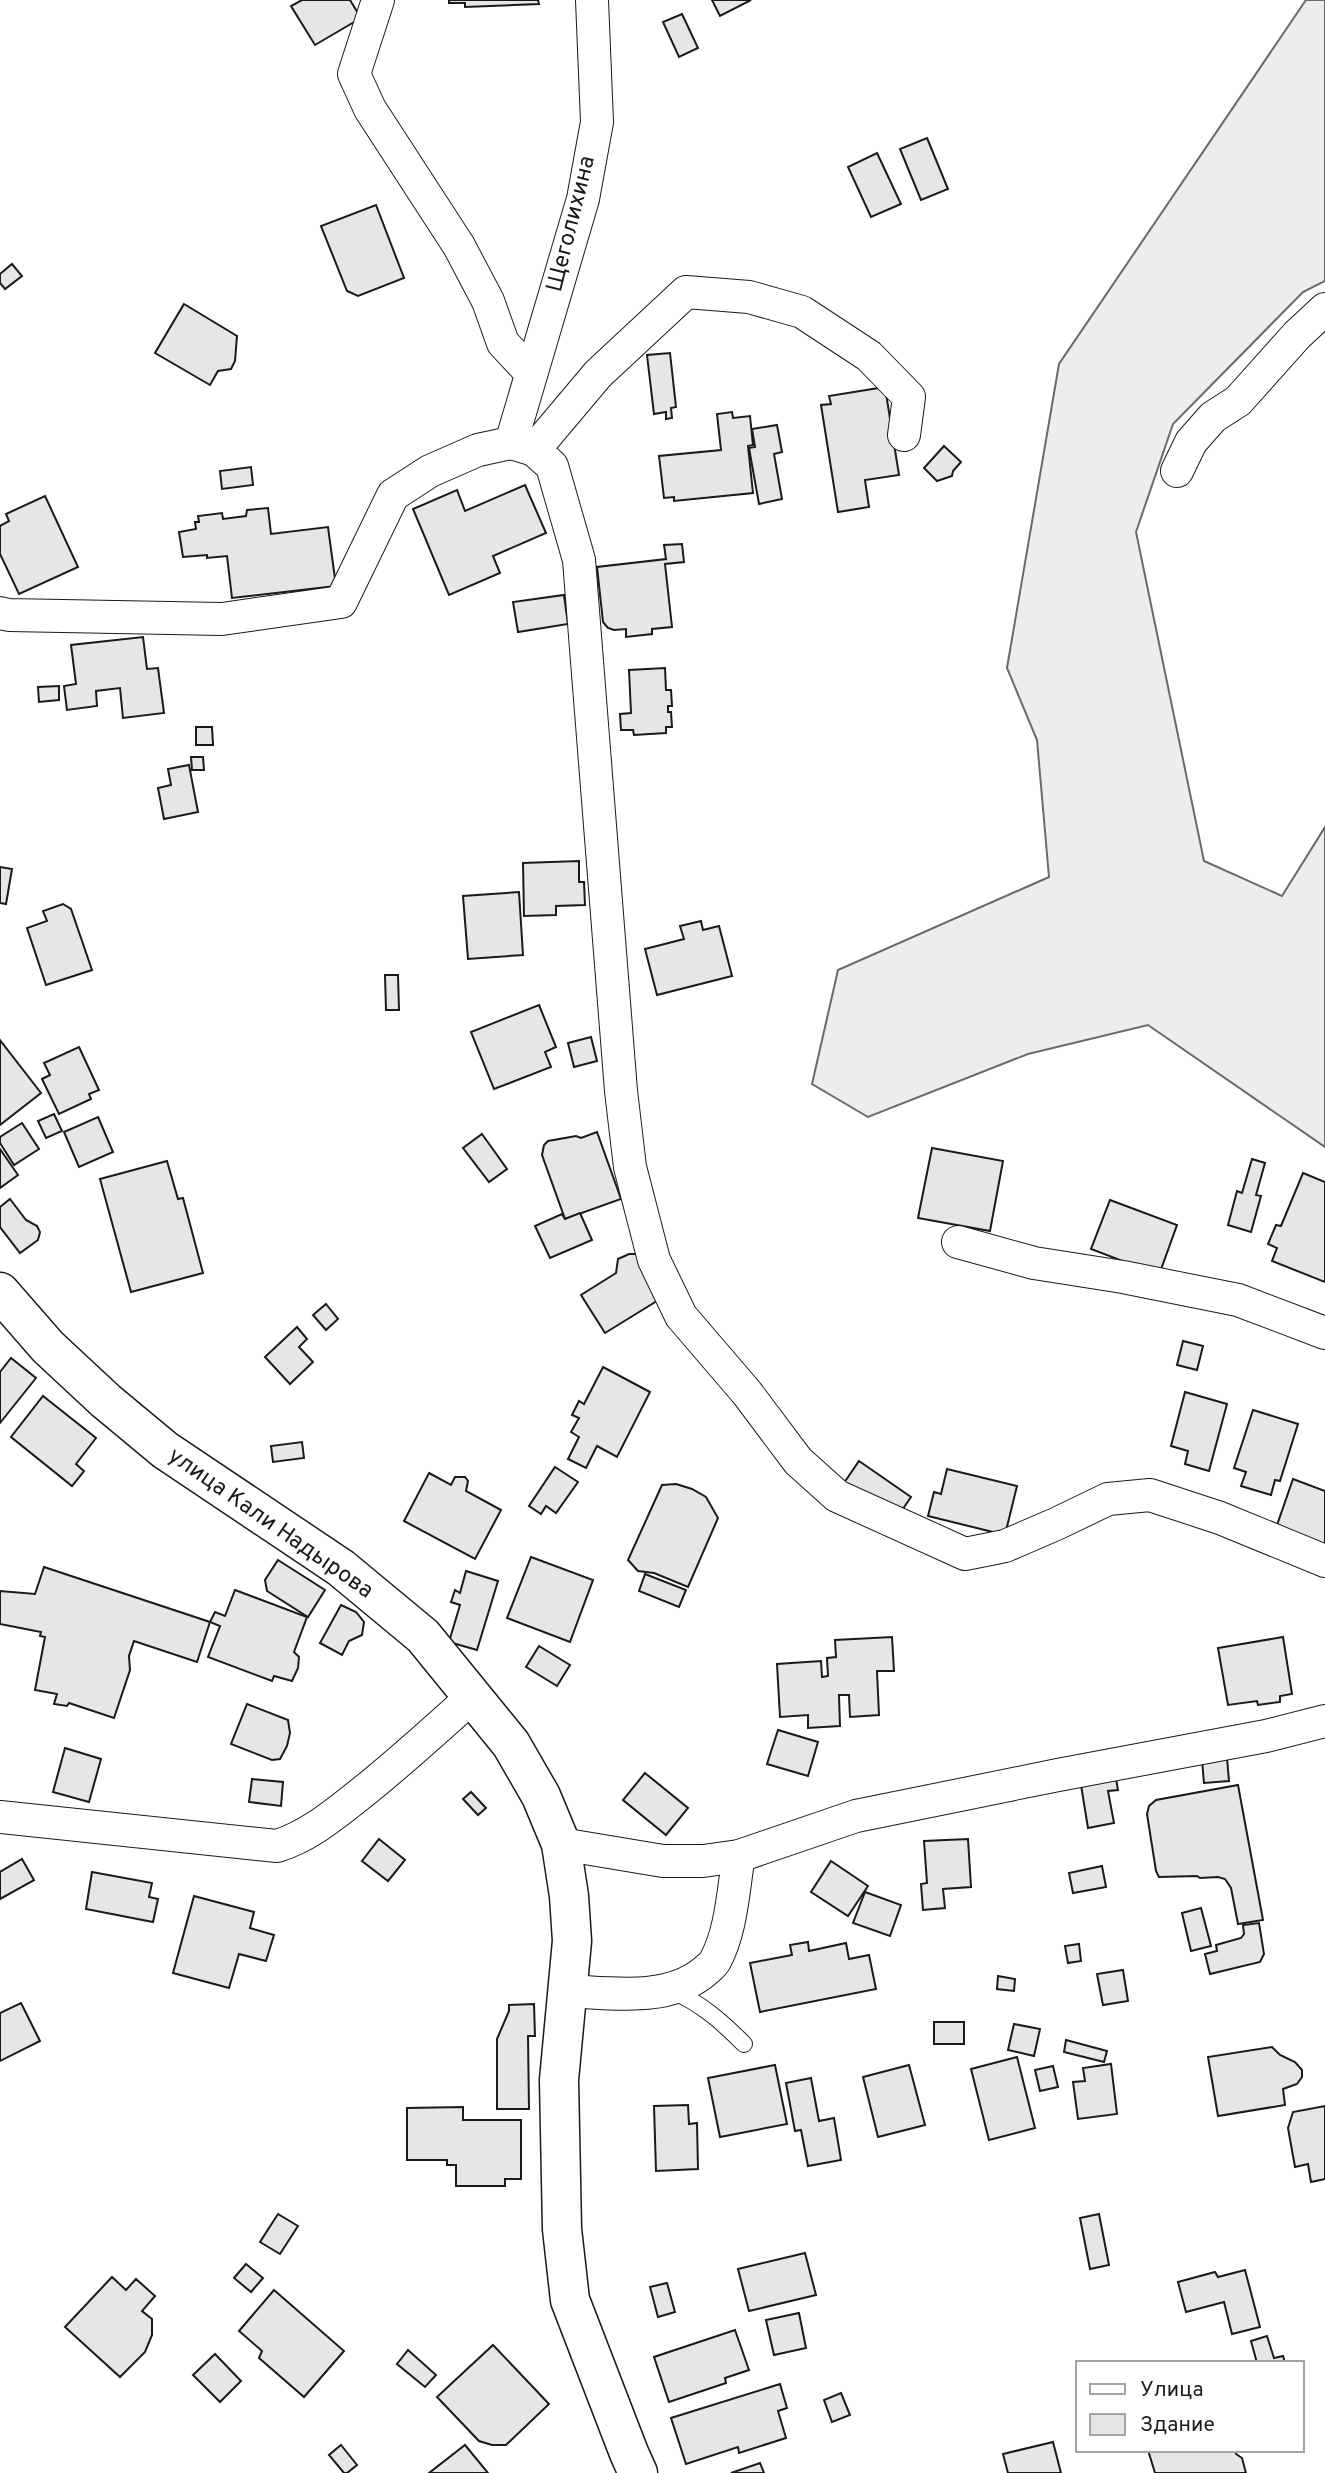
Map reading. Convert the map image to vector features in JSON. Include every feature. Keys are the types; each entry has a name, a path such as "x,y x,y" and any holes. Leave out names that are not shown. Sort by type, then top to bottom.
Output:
{"street":[{"path":"378,0 354,74 370,108 459,246 488,301 503,343 531,373"},
{"name":"Щеголихина","path":"522,447 531,373 583,199 597,122 592,0"},
{"path":"522,447 686,292 749,297 802,312 869,356 909,397 904,435"},
{"path":"1177,471 1191,442 1213,417 1238,401 1297,335 1325,309"},
{"path":"0,613 222,620 341,602 393,495 430,471 478,450 522,447 552,466 579,560 621,1091 630,1167 654,1260 681,1316 747,1393 798,1461 837,1496 965,1553 1005,1546 1108,1499 1150,1495 1220,1518 1325,1561"},
{"path":"958,1242 1034,1263 1123,1277 1238,1300 1325,1333"},
{"name":"улица Кали Надырова","path":"0,1292 48,1347 164,1450 341,1569 423,1636 511,1744 541,1796 561,1844 572,1941 559,2080 562,2229 570,2301 628,2470"},
{"path":"0,1816 277,1846 298,1839 382,1778 472,1697"},
{"path":"561,1844 663,1861 703,1861 740,1856 856,1816 1058,1774 1266,1736 1325,1721"},
{"path":"568,1991 639,1994 669,1990 695,1979 714,1964 724,1938 740,1856"}],"lane":[{"path":"669,1990 689,1998 720,2019 744,2044"}],"shaded area":[{"path":"1306,0 1325,0 1325,281 1303,292 1173,424 1136,532 1204,861 1282,896 1325,827 1325,1147 1148,1025 1028,1054 868,1117 812,1084 838,970 1049,877 1037,740 1007,668 1059,364"}],"building":[{"path":"302,0 350,0 361,18 315,45 291,6"},
{"path":"449,0 538,0 539,4 465,7 465,3 449,3"},
{"path":"712,0 751,0 720,16"},
{"path":"682,14 698,48 679,57 663,22"},
{"path":"927,138 948,189 921,200 900,149"},
{"path":"877,153 901,204 871,217 848,167"},
{"path":"376,205 404,278 358,296 347,291 321,226"},
{"path":"12,264 22,276 5,289 0,283 0,274"},
{"path":"184,304 237,336 235,361 231,369 218,371 210,385 155,353"},
{"path":"670,353 676,407 671,408 672,418 666,419 666,412 654,414 647,355"},
{"path":"885,387 899,475 865,480 869,507 838,512 821,405 831,404 829,396"},
{"path":"732,412 733,418 750,416 753,445 748,446 753,493 674,501 674,497 664,498 659,456 721,450 717,414"},
{"path":"777,425 782,452 774,454 782,499 759,504 749,448 755,447 752,429"},
{"path":"944,446 961,462 952,476 937,481 924,468"},
{"path":"251,467 253,485 222,489 220,471"},
{"path":"525,485 546,533 493,556 500,573 449,595 413,509 457,490 465,511"},
{"path":"45,496 78,567 19,594 0,554 0,526 9,521 6,514"},
{"path":"268,508 271,534 328,527 336,586 232,598 227,556 183,557 179,532 196,529 198,516 222,513 223,519 246,516 247,510"},
{"path":"682,544 684,562 665,564 672,627 652,629 652,634 626,637 626,629 608,628 603,622 597,567 666,559 664,545"},
{"path":"564,595 568,624 518,632 513,602"},
{"path":"143,637 147,669 158,668 164,713 123,718 120,688 96,691 97,706 67,710 64,686 76,684 71,645"},
{"path":"665,668 666,690 671,690 672,706 668,706 668,712 671,712 672,727 666,727 666,733 634,735 633,730 621,730 620,714 631,713 629,670"},
{"path":"59,686 59,700 39,702 38,687"},
{"path":"196,727 212,727 213,745 196,745"},
{"path":"191,757 203,757 204,770 192,770"},
{"path":"189,765 198,812 164,819 158,788 171,785 168,769"},
{"path":"579,861 579,882 584,882 585,905 556,906 556,915 524,916 523,863"},
{"path":"0,867 12,869 6,904 0,903"},
{"path":"519,892 523,955 468,959 463,896"},
{"path":"63,904 71,909 92,970 46,985 27,928 47,921 43,911"},
{"path":"701,921 703,930 719,926 732,976 657,995 645,949 684,939 680,926"},
{"path":"385,975 398,975 399,1010 386,1010"},
{"path":"539,1005 556,1047 545,1052 551,1067 494,1089 471,1032"},
{"path":"591,1037 597,1061 574,1067 568,1043"},
{"path":"0,1040 41,1093 0,1125"},
{"path":"79,1047 99,1090 89,1094 91,1099 59,1114 42,1079 50,1075 44,1063"},
{"path":"54,1114 62,1131 46,1138 38,1121"},
{"path":"98,1117 113,1152 79,1167 64,1132"},
{"path":"22,1123 39,1149 14,1165 0,1143 0,1137"},
{"path":"597,1132 621,1199 565,1219 542,1155 544,1145 548,1141 576,1136 581,1138"},
{"path":"482,1134 507,1169 489,1182 463,1148"},
{"path":"932,1148 1003,1161 990,1231 918,1218"},
{"path":"0,1149 18,1175 0,1188"},
{"path":"1252,1159 1265,1163 1256,1195 1261,1196 1251,1232 1228,1225 1237,1191 1242,1193"},
{"path":"167,1161 178,1199 183,1198 203,1273 131,1292 100,1179"},
{"path":"1303,1173 1325,1182 1325,1282 1272,1261 1277,1248 1268,1244 1276,1225 1281,1226"},
{"path":"10,1199 26,1220 37,1226 40,1232 38,1240 20,1253 0,1227 0,1207"},
{"path":"1110,1200 1177,1225 1159,1275 1091,1249"},
{"path":"580,1213 592,1240 550,1258 535,1226 562,1214 565,1219"},
{"path":"629,1254 639,1254 665,1296 605,1333 581,1295 616,1273 618,1259"},
{"path":"326,1304 338,1319 326,1330 313,1315"},
{"path":"297,1327 307,1339 299,1347 313,1362 290,1384 265,1357"},
{"path":"1183,1341 1203,1346 1197,1370 1177,1365"},
{"path":"11,1358 36,1378 0,1423 0,1372"},
{"path":"603,1367 650,1392 617,1457 597,1446 586,1468 568,1459 579,1437 571,1432 579,1418 572,1415 579,1401 584,1404"},
{"path":"1185,1392 1227,1404 1209,1471 1185,1464 1188,1451 1171,1446"},
{"path":"43,1396 96,1438 76,1464 84,1471 72,1486 11,1437"},
{"path":"1253,1410 1298,1424 1280,1481 1275,1480 1271,1495 1241,1486 1246,1472 1234,1468"},
{"path":"302,1442 304,1458 273,1462 271,1446"},
{"path":"859,1461 911,1497 896,1519 844,1483"},
{"path":"555,1467 578,1482 556,1513 546,1506 541,1514 529,1506"},
{"path":"947,1469 1017,1486 1005,1535 928,1516 934,1492 941,1494"},
{"path":"429,1473 451,1485 455,1477 465,1477 468,1481 466,1491 501,1510 475,1559 404,1521"},
{"path":"1293,1479 1325,1491 1325,1546 1276,1528"},
{"path":"676,1484 706,1497 718,1518 688,1587 654,1573 638,1571 628,1560 662,1485"},
{"path":"531,1557 593,1580 570,1642 507,1618"},
{"path":"278,1560 325,1590 308,1617 267,1591 265,1580"},
{"path":"44,1567 210,1622 197,1662 134,1641 129,1656 130,1670 114,1718 69,1703 67,1706 54,1704 57,1694 35,1690 45,1637 40,1636 41,1632 0,1624 0,1591 35,1594"},
{"path":"466,1571 498,1581 477,1650 449,1642 460,1605 451,1602 455,1590 460,1593"},
{"path":"645,1574 686,1590 679,1607 639,1591"},
{"path":"235,1590 307,1617 294,1652 299,1657 298,1668 292,1681 274,1676 272,1681 208,1657 220,1626 210,1622 215,1612 225,1616"},
{"path":"341,1605 356,1612 364,1622 362,1635 349,1641 342,1655 320,1643"},
{"path":"892,1637 894,1671 877,1671 879,1715 850,1717 849,1695 839,1695 840,1726 808,1728 808,1715 780,1717 777,1664 821,1661 822,1677 828,1676 827,1658 836,1657 835,1640"},
{"path":"1283,1637 1292,1694 1280,1696 1280,1702 1258,1705 1257,1701 1228,1705 1218,1648"},
{"path":"539,1646 570,1665 557,1686 526,1667"},
{"path":"247,1704 288,1720 290,1733 280,1759 272,1760 231,1744"},
{"path":"778,1730 818,1742 808,1776 767,1764"},
{"path":"65,1748 101,1759 89,1802 53,1792"},
{"path":"1227,1758 1229,1781 1204,1783 1202,1760"},
{"path":"645,1773 688,1808 666,1835 623,1800"},
{"path":"1115,1773 1118,1790 1108,1791 1114,1823 1088,1828 1080,1779"},
{"path":"252,1779 283,1782 281,1806 249,1802"},
{"path":"1238,1785 1263,1920 1238,1924 1231,1888 1225,1879 1197,1876 1159,1877 1147,1814 1149,1806 1156,1800"},
{"path":"471,1792 486,1808 478,1815 463,1799"},
{"path":"379,1839 405,1860 388,1881 362,1861"},
{"path":"968,1839 971,1887 943,1889 945,1908 923,1910 921,1884 927,1883 924,1841"},
{"path":"22,1859 34,1880 0,1899 0,1872"},
{"path":"831,1861 868,1886 848,1916 811,1892"},
{"path":"1102,1866 1106,1887 1073,1893 1069,1873"},
{"path":"92,1872 152,1883 149,1897 158,1899 153,1922 86,1909"},
{"path":"865,1892 901,1905 890,1936 853,1923"},
{"path":"194,1896 254,1912 250,1928 274,1935 266,1961 239,1954 229,1988 173,1973"},
{"path":"1201,1908 1211,1946 1191,1951 1182,1913"},
{"path":"1259,1923 1264,1954 1260,1962 1210,1974 1205,1954 1217,1951 1216,1945 1241,1938 1244,1934 1243,1925"},
{"path":"808,1942 809,1951 846,1943 849,1959 869,1955 876,1989 760,2012 750,1963 792,1955 790,1945"},
{"path":"1079,1944 1081,1961 1068,1963 1065,1946"},
{"path":"1123,1970 1128,2001 1103,2005 1097,1974"},
{"path":"998,1976 1015,1979 1014,1991 997,1989"},
{"path":"21,2003 40,2041 0,2061 0,2013"},
{"path":"534,2004 535,2036 528,2036 529,2109 497,2109 497,2039 509,2005"},
{"path":"934,2022 964,2022 964,2044 934,2044"},
{"path":"1014,2024 1040,2029 1034,2056 1008,2050"},
{"path":"1066,2040 1107,2051 1104,2062 1064,2052"},
{"path":"1272,2047 1302,2070 1302,2077 1297,2084 1283,2089 1285,2105 1218,2116 1208,2057"},
{"path":"1017,2057 1035,2128 989,2140 971,2069"},
{"path":"1111,2064 1117,2114 1078,2119 1073,2082 1085,2081 1083,2068"},
{"path":"775,2065 787,2124 720,2137 708,2078"},
{"path":"909,2065 925,2125 878,2137 863,2077"},
{"path":"1053,2066 1058,2087 1040,2091 1035,2070"},
{"path":"811,2078 819,2121 834,2118 841,2160 808,2166 801,2130 795,2131 786,2083"},
{"path":"688,2105 689,2124 697,2123 698,2169 656,2171 654,2106"},
{"path":"1325,2106 1325,2179 1311,2182 1308,2164 1295,2167 1288,2128 1293,2112"},
{"path":"463,2107 463,2120 521,2120 521,2179 505,2179 505,2186 456,2186 456,2165 447,2165 447,2160 407,2160 407,2108"},
{"path":"278,2214 298,2226 280,2254 260,2242"},
{"path":"1099,2214 1109,2265 1090,2269 1080,2218"},
{"path":"805,2253 816,2295 749,2311 738,2269"},
{"path":"246,2264 263,2278 251,2292 234,2278"},
{"path":"1245,2270 1260,2327 1232,2334 1224,2302 1186,2312 1178,2282 1215,2272 1218,2277"},
{"path":"112,2277 126,2290 136,2279 155,2296 142,2311 152,2319 152,2335 145,2352 120,2377 65,2327"},
{"path":"667,2283 675,2312 658,2317 650,2287"},
{"path":"274,2290 344,2351 304,2397 259,2358 262,2351 239,2331"},
{"path":"799,2313 806,2348 774,2355 766,2320"},
{"path":"735,2330 749,2370 725,2378 726,2383 669,2402 654,2357"},
{"path":"1267,2336 1274,2358 1283,2356 1284,2361 1256,2361 1251,2341"},
{"path":"493,2345 549,2404 506,2445 479,2441 437,2397"},
{"path":"408,2350 436,2375 425,2387 397,2364"},
{"path":"215,2354 241,2381 220,2402 193,2375"},
{"path":"780,2384 787,2408 778,2411 786,2438 739,2453 738,2447 686,2464 671,2418"},
{"path":"841,2393 850,2415 832,2422 824,2400"},
{"path":"1053,2442 1061,2473 1008,2473 1003,2454"},
{"path":"341,2445 357,2465 347,2473 344,2473 329,2455"},
{"path":"465,2445 488,2473 429,2473"},
{"path":"1149,2452 1236,2452 1242,2458 1246,2473 1155,2473"},
{"path":"760,2463 764,2473 731,2473"}]}
